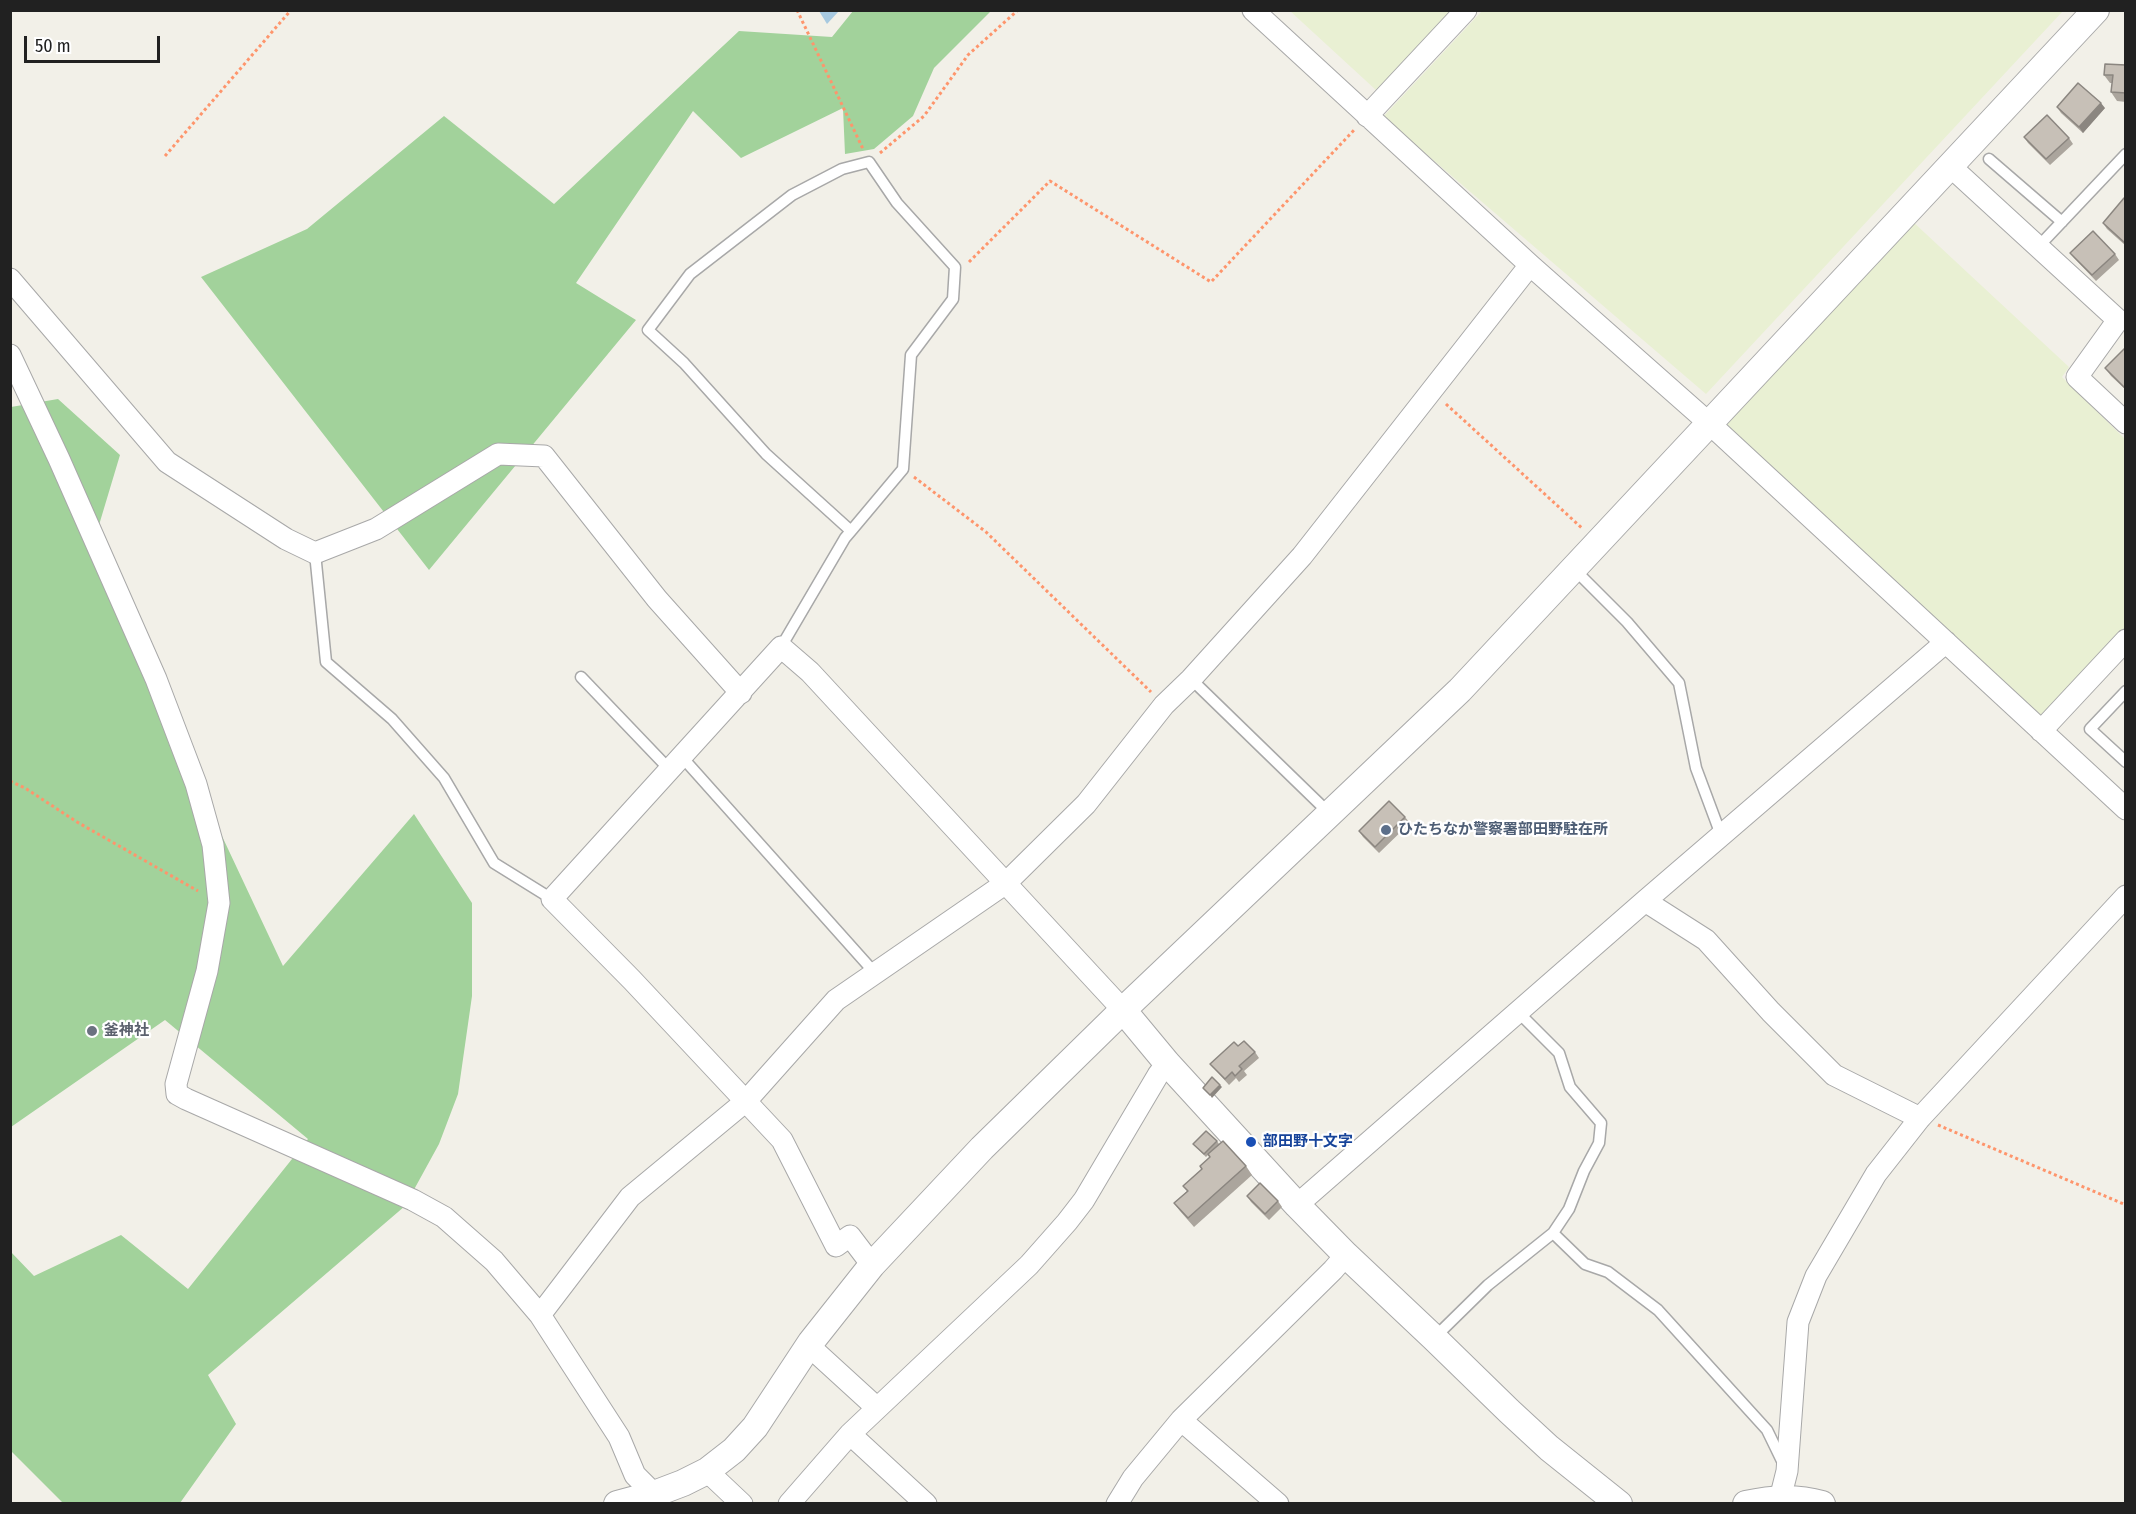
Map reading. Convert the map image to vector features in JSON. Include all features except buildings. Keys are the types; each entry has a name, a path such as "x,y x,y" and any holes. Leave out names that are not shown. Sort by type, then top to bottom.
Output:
{"street":[{"path":"1253,10 1530,264 1710,424 2126,809"},
{"path":"1367,116 1466,10"},
{"path":"617,1503 654,1494 683,1483 707,1471 734,1450 755,1427 808,1345 872,1265 982,1148 1123,1010 1460,690 2096,10"},
{"path":"1950,166 2038,247 2122,315 2077,377 2126,423"},
{"path":"540,1315 630,1197 746,1101 836,1000 1006,883 1086,804 1164,705 1191,679 1302,556 1530,264"},
{"path":"10,279 167,462 286,539 315,553 376,529 498,454 544,456 657,599 741,693"},
{"path":"10,355 59,459 168,710 196,784 213,845 219,903 207,971 176,1084 177,1094 414,1200 444,1217 494,1261 540,1315 619,1437 635,1475 654,1494"},
{"path":"2041,731 2126,640"},
{"path":"1297,1205 1644,901 1946,642"},
{"path":"872,1265 850,1236 836,1246 782,1140 632,980 552,899 781,647 810,672 1006,883 1297,1205 1346,1255 1541,1440 1619,1503"},
{"path":"1780,1499 1787,1471 1798,1322 1816,1276 1876,1174 1920,1118 2126,896"},
{"path":"1644,901 1706,940 1771,1012 1834,1075 1920,1118"},
{"path":"789,1503 850,1434 1029,1264 1067,1222 1084,1200 1167,1063"},
{"path":"1117,1503 1133,1478 1181,1420 1346,1255"},
{"path":"808,1345 877,1408"},
{"path":"1181,1420 1278,1503"},
{"path":"850,1434 926,1503"},
{"path":"707,1471 742,1503"},
{"path":"1746,1503 1780,1499 1801,1499 1822,1503"}],"lane":[{"path":"2038,247 2126,154"},
{"path":"1989,159 2062,222"},
{"path":"781,647 851,531 903,469 911,355 954,299 955,267 897,203 869,162 842,169 792,195 690,274 648,330 684,363 766,454 851,531"},
{"path":"315,553 326,662 392,719 444,778 494,863 552,899"},
{"path":"1574,569 1627,622 1679,683 1696,768 1721,835"},
{"path":"581,677 676,764 874,972"},
{"path":"1191,679 1330,814"},
{"path":"2126,691 2090,729 2126,762"},
{"path":"1434,1338 1488,1285 1553,1233 1569,1209 1584,1171 1599,1143 1601,1123 1570,1087 1559,1053 1518,1012"},
{"path":"1553,1233 1585,1264 1608,1272 1658,1310 1767,1430 1787,1471"}],"path":[{"path":"165,156 291,10"},
{"path":"797,10 869,162 924,116 968,55 1018,10"},
{"path":"955,276 1050,181 1212,282 1367,116"},
{"path":"1432,390 1598,544"},
{"path":"903,469 986,532 1164,705"},
{"path":"10,781 26,788 77,822 219,903"},
{"path":"1920,1118 2126,1205"}],"green space":[{"path":"853,11 991,11 934,68 913,116 874,149 845,154 843,108 741,158 693,111 576,283 636,320 429,570 201,277 307,229 444,116 554,204 739,31 832,37"},
{"path":"1290,11 1453,11 1377,91"},
{"path":"1482,11 2063,11 1706,394 1383,117"},
{"path":"1911,220 2069,367 2062,377 2125,439 2125,629 2042,717 1724,426"},
{"path":"58,399 120,455 90,555 283,966 414,814 472,903 472,996 458,1094 439,1144 405,1206 208,1375 236,1424 180,1503 63,1503 11,1451 10,1251 34,1276 121,1235 188,1289 308,1139 165,1020 11,1127 11,407"}],"water":[{"path":"819,11 839,11 827,24"}],"place":[{"name":"ひたちなか警察署部田野駐在所","path":"1386,830"},
{"name":"釜神社","path":"92,1031"},
{"name":"部田野十文字","path":"1251,1142"}]}
